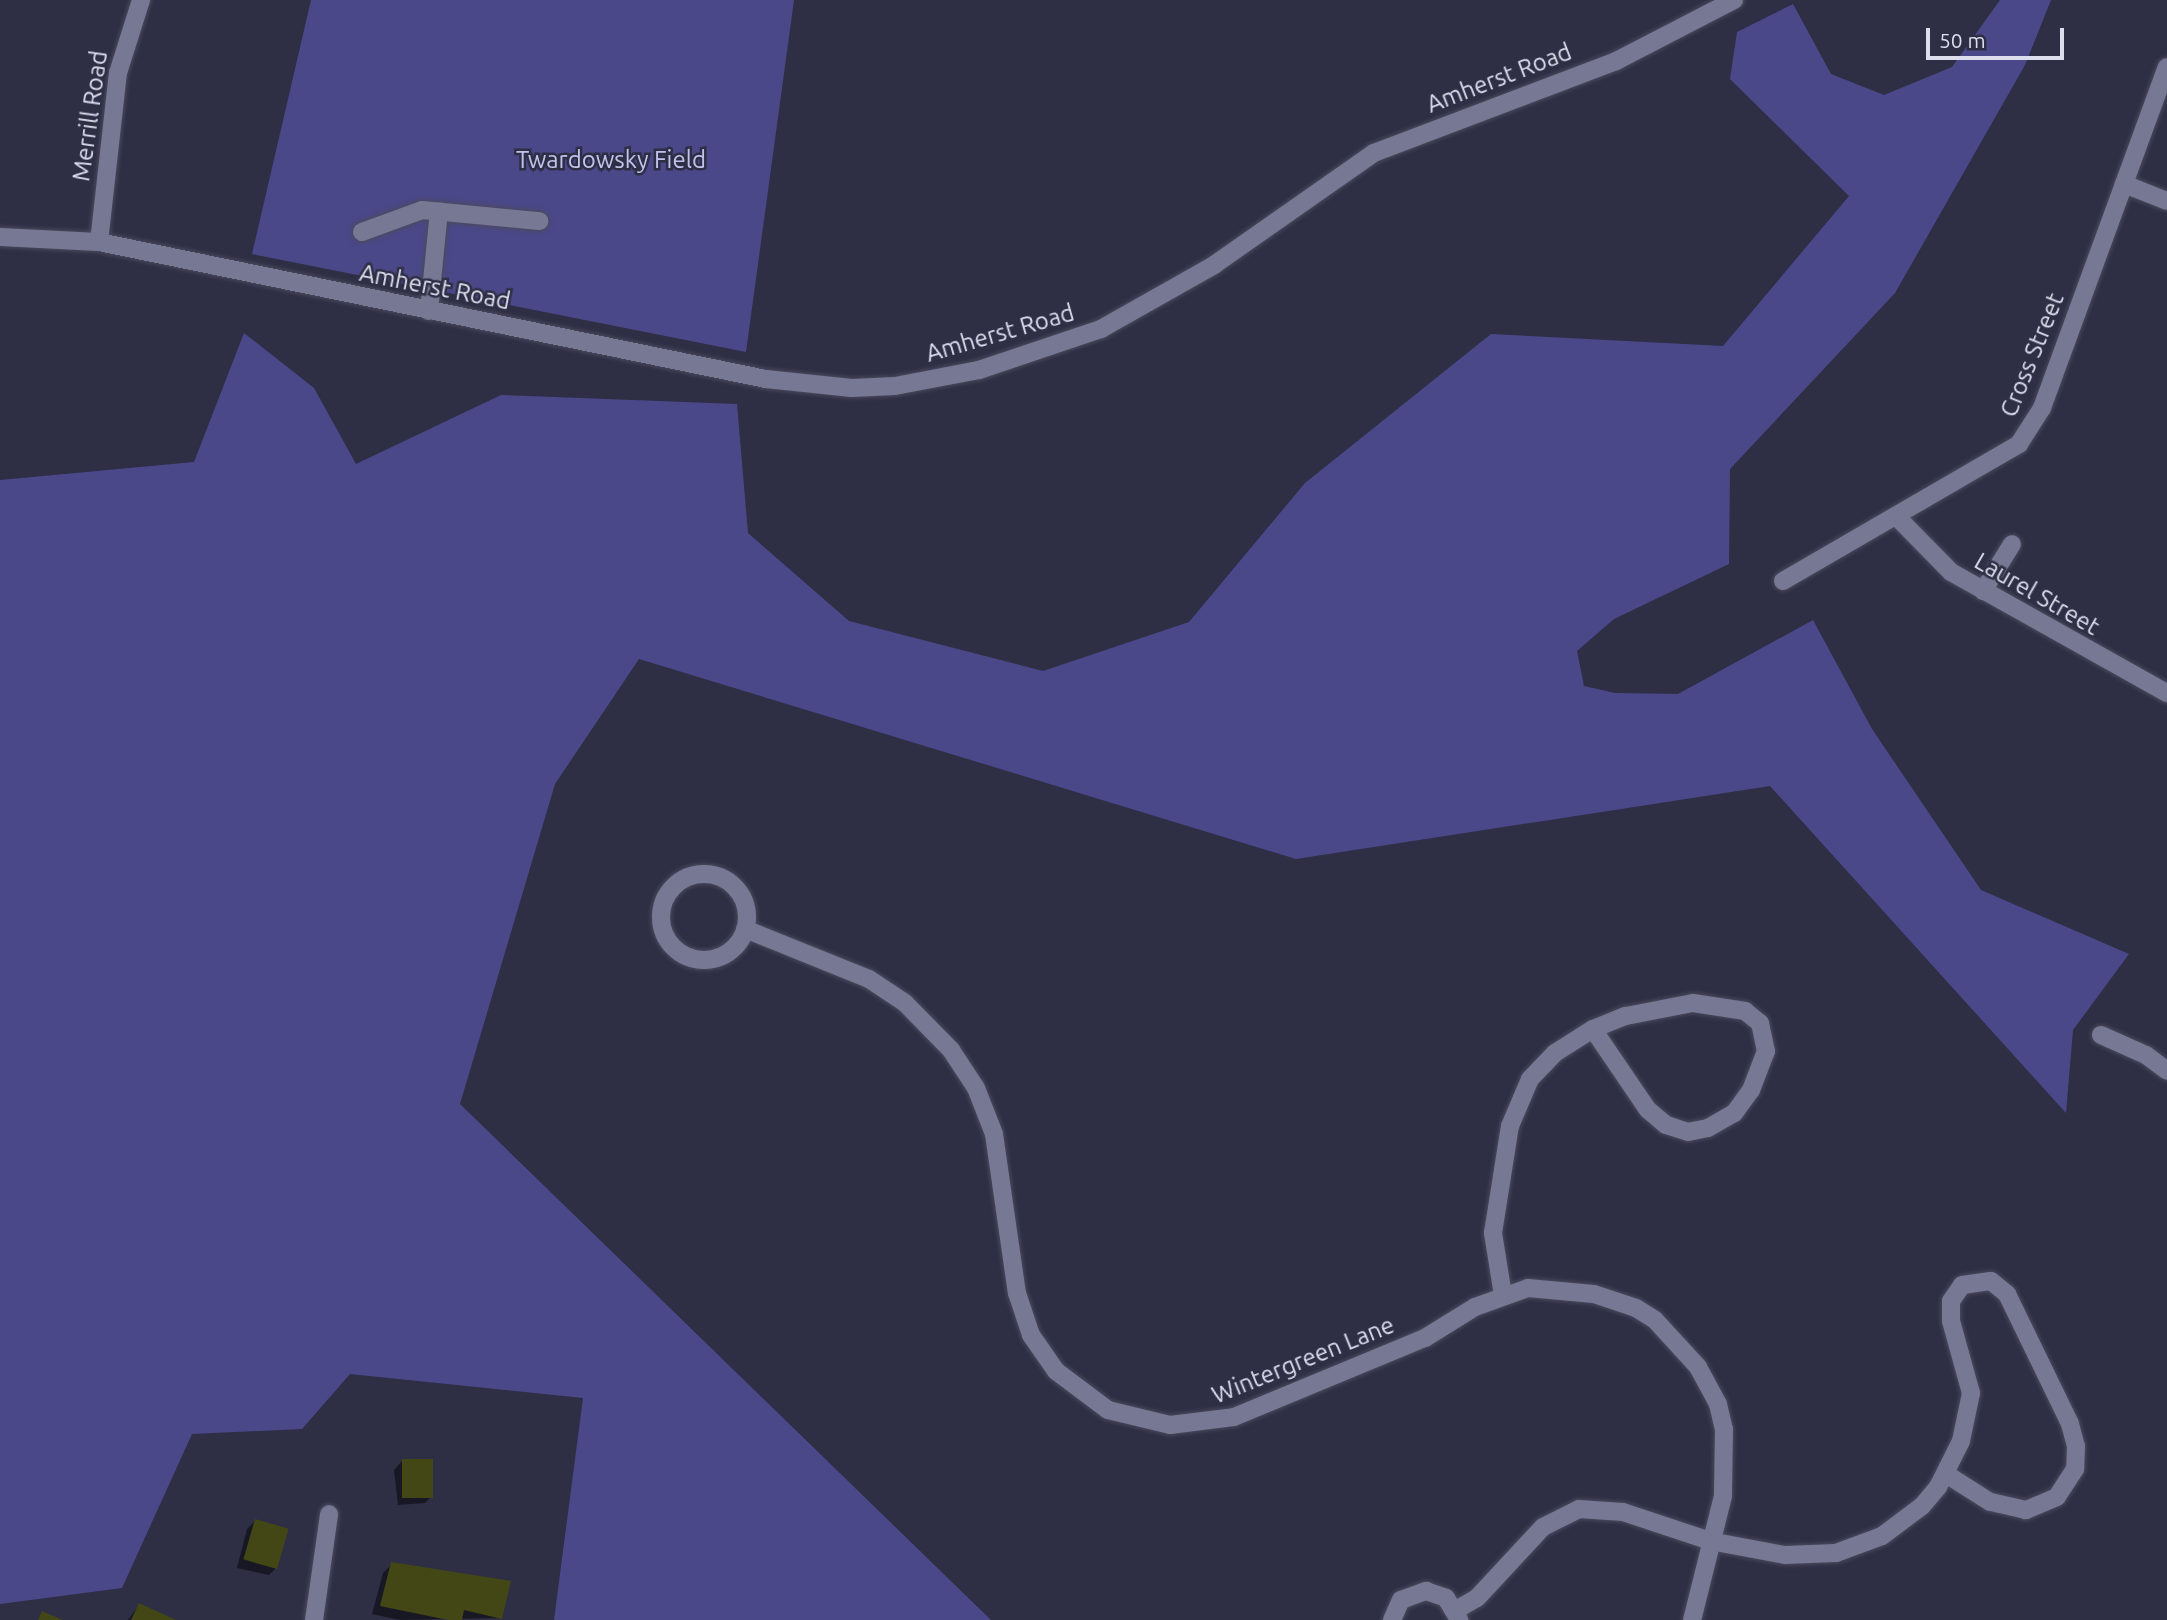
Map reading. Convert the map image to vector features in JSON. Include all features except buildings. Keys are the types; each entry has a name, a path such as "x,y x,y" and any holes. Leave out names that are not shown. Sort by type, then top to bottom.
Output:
{"street":[{"name":"Merrill Road","path":"99,242 118,73 141,0"},
{"name":"Amherst Road","path":"0,237 99,242 429,311 808,385 895,386 979,370 1101,329 1160,299 1374,153 1616,61 1734,0"},
{"name":"Cross Street","path":"1783,581 1997,461 2032,427 2167,67"},
{"path":"2124,184 2167,201"},
{"path":"362,232 422,210 539,221"},
{"path":"429,311 439,211"},
{"name":"Laurel Street","path":"1897,517 1951,572 2167,693"},
{"path":"1983,591 2012,544"},
{"path":"695,875 713,875 729,882 741,895 747,912 745,929 724,955 691,958 666,937 664,904 679,882 695,875"},
{"name":"Wintergreen Lane","path":"745,929 869,979 905,1003 951,1049 976,1088 994,1134 1017,1293 1031,1335 1056,1371 1108,1410 1170,1425 1234,1417 1425,1338 1503,1295 1549,1288 1617,1301 1656,1320 1687,1350 1710,1387 1724,1429 1727,1474 1692,1620"},
{"path":"1503,1295 1493,1233 1515,1110 1541,1066 1594,1029 1667,1006 1725,1004 1745,1011 1760,1023 1766,1051 1751,1090 1734,1113 1709,1128 1688,1132 1666,1125 1648,1110 1594,1029"},
{"path":"2101,1035 2146,1055 2167,1071"},
{"path":"1392,1620 1401,1601 1420,1591 1441,1595 1457,1615 1477,1598 1543,1527 1568,1512 1592,1508 1623,1512 1710,1541 1811,1556 1860,1546 1903,1523 1946,1474 1961,1441 1971,1393 1951,1321 1951,1301 1962,1285 1991,1281 2007,1294 2070,1424 2076,1446 2075,1469 2057,1497 2026,1510 1997,1505 1946,1474"},
{"path":"314,1620 329,1514"}],"green space":[{"name":"Twardowsky Field","path":"311,0 794,0 746,352 252,254"},
{"path":"2000,0 2051,0 2025,65 1895,293 1730,469 1729,564 1614,619 1577,651 1584,686 1615,693 1678,694 1813,620 1872,729 1981,890 2129,954 2073,1030 2066,1113 1770,786 1296,859 639,659 555,784 460,1104 991,1620 554,1620 583,1398 350,1374 302,1429 192,1434 122,1588 0,1604 0,480 194,462 244,333 314,388 356,464 501,395 737,404 748,533 849,621 1043,671 1189,622 1305,483 1491,334 1723,346 1849,196 1730,79 1737,32 1793,4 1831,74 1884,95 1952,67"}]}
